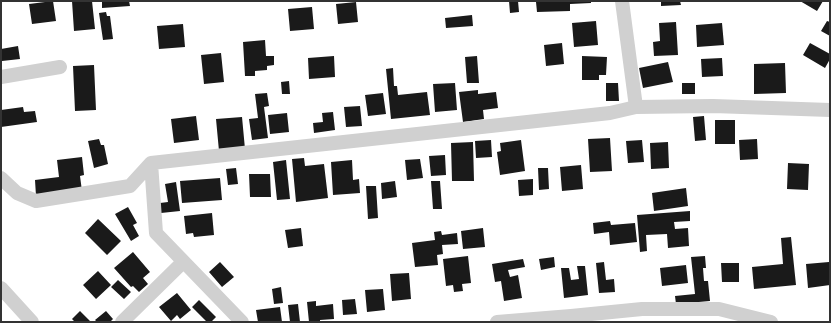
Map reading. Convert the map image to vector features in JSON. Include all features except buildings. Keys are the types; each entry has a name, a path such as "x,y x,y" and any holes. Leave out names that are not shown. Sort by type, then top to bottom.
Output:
{"street":[{"path":"622,1 636,107"},
{"path":"1,77 60,67"},
{"path":"1,178 17,192 36,202 130,186 151,163 610,113 636,107 713,106 830,110"},
{"path":"151,163 156,233 242,322"},
{"path":"122,322 183,262"},
{"path":"1,288 32,322"},
{"path":"497,322 571,319 642,308 719,309 771,322"}]}
